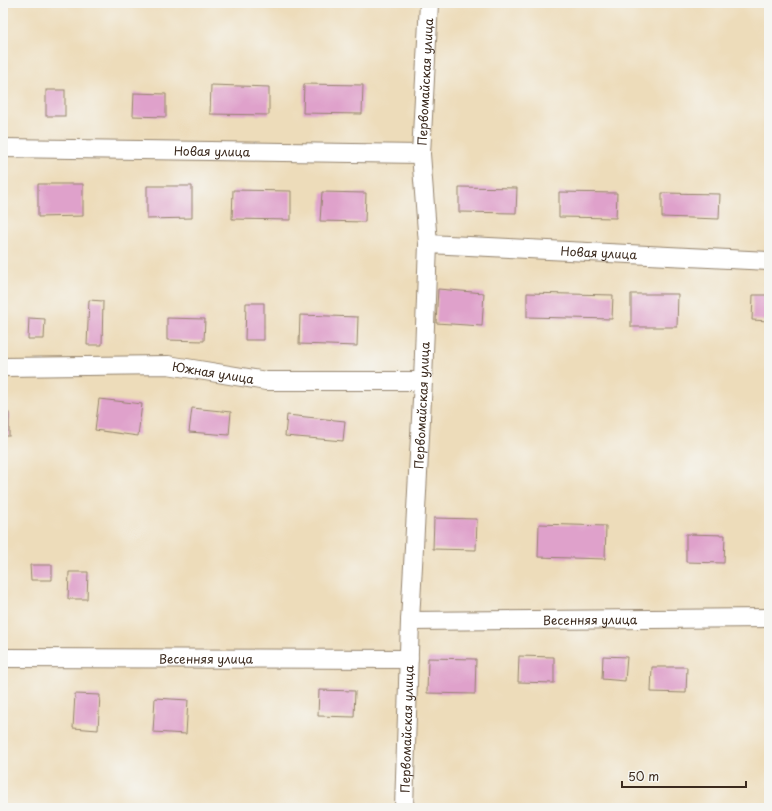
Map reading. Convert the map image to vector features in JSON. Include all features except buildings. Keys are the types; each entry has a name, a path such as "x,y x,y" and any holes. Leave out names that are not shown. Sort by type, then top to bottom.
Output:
{"street":[{"name":"Первомайская улица","path":"404,808 410,621 424,381 428,244 421,154 429,3"},
{"name":"Новая улица","path":"3,148 421,154"},
{"name":"Новая улица","path":"428,244 769,261"},
{"name":"Южная улица","path":"3,368 168,365 266,381 424,381"},
{"name":"Весенняя улица","path":"410,621 769,618"},
{"name":"Весенняя улица","path":"3,658 409,659"}]}
